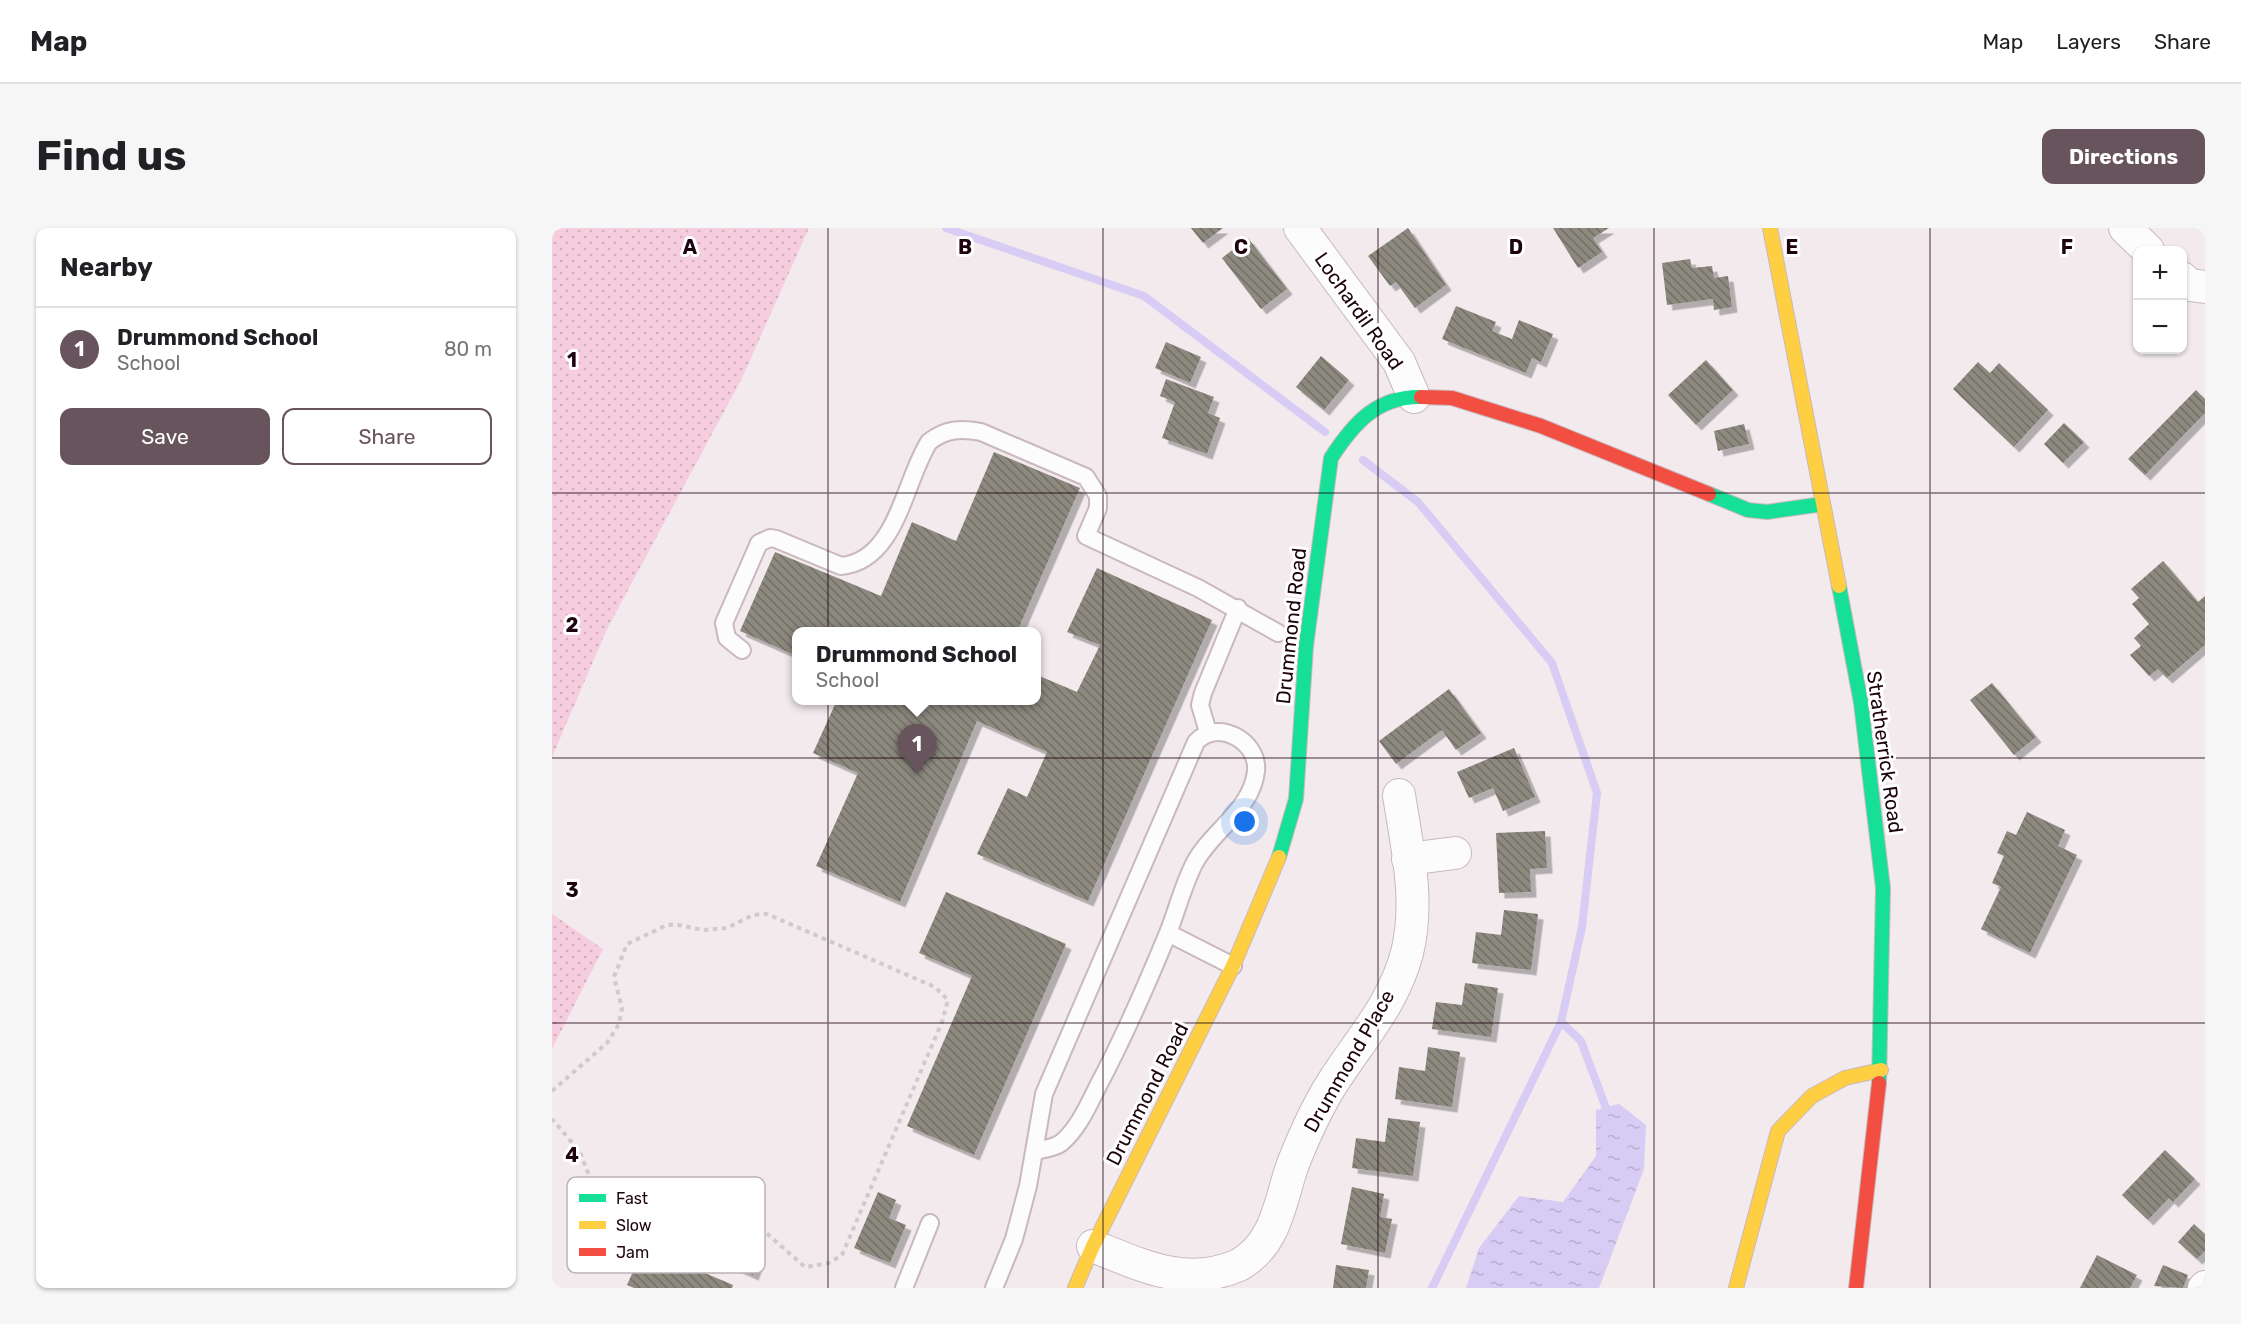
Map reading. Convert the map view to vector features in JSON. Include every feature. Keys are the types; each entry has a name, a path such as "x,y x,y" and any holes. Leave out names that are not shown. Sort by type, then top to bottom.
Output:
{"street":[{"name":"Lochardil Road","path":"1300,228 1399,362 1414,397"},
{"name":"Stratherrick Road","path":"1770,228 1860,703 1883,888 1881,1070 1856,1288"},
{"path":"2125,228 2144,246"},
{"path":"2187,282 2205,287"},
{"name":"Drummond Road","path":"1075,1288 1093,1246 1233,966 1276,869 1296,800 1305,646 1331,458 1352,427 1372,408 1414,397 1452,398 1484,406 1541,426 1748,510 1767,512 1823,504"},
{"name":"Drummond Place","path":"1093,1246 1174,1278 1207,1277 1239,1265 1262,1247 1277,1219 1293,1164 1314,1116 1385,1007 1407,953 1414,898 1399,795"},
{"path":"1408,859 1455,853"},
{"path":"1736,1288 1778,1131 1812,1096 1845,1078 1881,1070"}],"lane":[{"path":"742,651 727,638 724,623 759,543 770,538 777,539 842,566 853,565 871,556 885,539 929,442 940,433 954,430 981,432 1086,477 1094,486 1098,508 1086,536 1238,608 1278,633"},
{"path":"1208,732 1200,705 1238,608"},
{"path":"994,1288 1014,1239 1035,1151 1044,1094 1196,742 1208,732 1227,732 1244,743 1253,756 1256,770 1246,799 1224,826 1208,841 1194,865 1168,933 1109,1065 1073,1130 1059,1145 1035,1151"},
{"path":"1168,933 1233,966"},
{"path":"904,1288 930,1223"}],"path":[{"path":"552,1091 607,1042 619,1024 622,1008 614,977 623,949 632,940 665,926 674,924 703,930 727,928 753,915 767,914 935,987 948,1000 942,1022 842,1255 829,1263 805,1267 765,1232"},
{"path":"552,1119 580,1152 590,1177"}],"shaded area":[{"path":"552,228 809,228 742,378 607,629 552,757"},
{"path":"552,914 603,949 552,1049"}],"water":[{"path":"1619,1104 1646,1125 1644,1169 1599,1288 1466,1288 1479,1248 1519,1196 1563,1202 1596,1156 1596,1110"}],"building":[{"path":"1191,228 1223,228 1203,243"},
{"path":"1408,228 1446,285 1415,308 1396,282 1390,286 1368,256"},
{"path":"1553,228 1609,228 1593,238 1602,252 1578,268"},
{"path":"1248,238 1287,289 1261,309 1222,258"},
{"path":"1690,259 1692,268 1712,266 1714,278 1728,276 1732,307 1714,310 1713,299 1667,305 1662,263"},
{"path":"1456,306 1496,322 1492,331 1512,339 1519,320 1553,334 1541,362 1532,358 1526,373 1442,339"},
{"path":"1166,342 1201,357 1190,383 1155,368"},
{"path":"1321,356 1349,380 1324,410 1296,387"},
{"path":"1706,360 1733,390 1696,425 1668,395"},
{"path":"1978,362 1990,373 1999,363 2048,410 2014,447 1953,389"},
{"path":"1166,379 1214,397 1208,413 1220,418 1207,454 1162,438 1175,402 1160,396"},
{"path":"2196,390 2205,399 2205,413 2145,475 2128,459"},
{"path":"2064,423 2084,442 2063,463 2044,444"},
{"path":"1744,424 1749,444 1718,451 1714,431"},
{"path":"994,452 1080,488 1019,627 792,627 792,654 740,631 775,552 881,596 912,522 956,541"},
{"path":"2163,561 2198,602 2205,596 2205,645 2167,678 2158,669 2149,676 2130,655 2141,646 2134,638 2149,624 2132,604 2139,598 2131,589"},
{"path":"1097,568 1212,620 1088,901 977,854 1008,788 1027,797 1047,752 977,721 900,902 816,866 858,773 813,753 835,705 1041,705 1041,677 1077,692 1100,645 1067,632"},
{"path":"1992,683 2036,737 2014,755 1970,700"},
{"path":"1449,689 1481,733 1456,750 1442,730 1396,764 1379,741"},
{"path":"1514,748 1535,797 1503,811 1493,788 1469,798 1457,772"},
{"path":"2027,812 2065,830 2058,846 2077,855 2030,953 1981,929 2001,887 1992,883 2004,856 1997,853 2007,831 2016,835"},
{"path":"1545,831 1547,868 1530,869 1531,892 1499,893 1496,833"},
{"path":"946,892 1066,944 974,1155 907,1126 972,976 919,953"},
{"path":"1504,910 1538,914 1531,970 1472,963 1476,932 1501,935"},
{"path":"1465,983 1498,988 1491,1037 1432,1029 1436,1002 1462,1005"},
{"path":"1428,1047 1460,1052 1452,1107 1395,1099 1399,1067 1425,1071"},
{"path":"1388,1118 1420,1122 1413,1176 1352,1168 1356,1138 1385,1142"},
{"path":"2165,1150 2195,1179 2173,1202 2169,1198 2148,1220 2122,1195"},
{"path":"1352,1187 1384,1194 1380,1217 1392,1219 1385,1253 1341,1244"},
{"path":"878,1192 896,1200 889,1218 906,1225 890,1263 854,1248"},
{"path":"2194,1224 2205,1234 2205,1251 2197,1259 2178,1242"},
{"path":"2097,1255 2137,1275 2130,1288 2080,1288"},
{"path":"1336,1265 1369,1270 1366,1288 1333,1288"},
{"path":"2163,1265 2188,1275 2183,1288 2154,1286"},
{"path":"632,1273 705,1273 733,1285 732,1288 634,1288 627,1285"}],"waterway":[{"path":"946,228 1144,296 1325,432"},
{"path":"1363,460 1418,502 1552,663 1597,793 1582,927 1561,1022 1432,1288"},
{"path":"1561,1022 1581,1041 1606,1108"}],"traffic: fast":[{"path":"1279,857 1296,799 1306,646 1331,458 1348,434 1368,414 1391,401 1421,397"},
{"path":"1709,494 1748,510 1767,512 1823,504"},
{"path":"1839,586 1861,703 1883,888 1879,1083"}],"traffic: slow":[{"path":"1770,228 1839,586"},
{"path":"1075,1288 1093,1246 1233,966 1279,857"},
{"path":"1736,1288 1778,1131 1812,1096 1845,1078 1881,1070"}],"traffic: jam":[{"path":"1421,397 1452,398 1541,426 1709,494"},
{"path":"1856,1288 1879,1083"}],"place":[{"name":"Drummond School","path":"917,774"}]}
